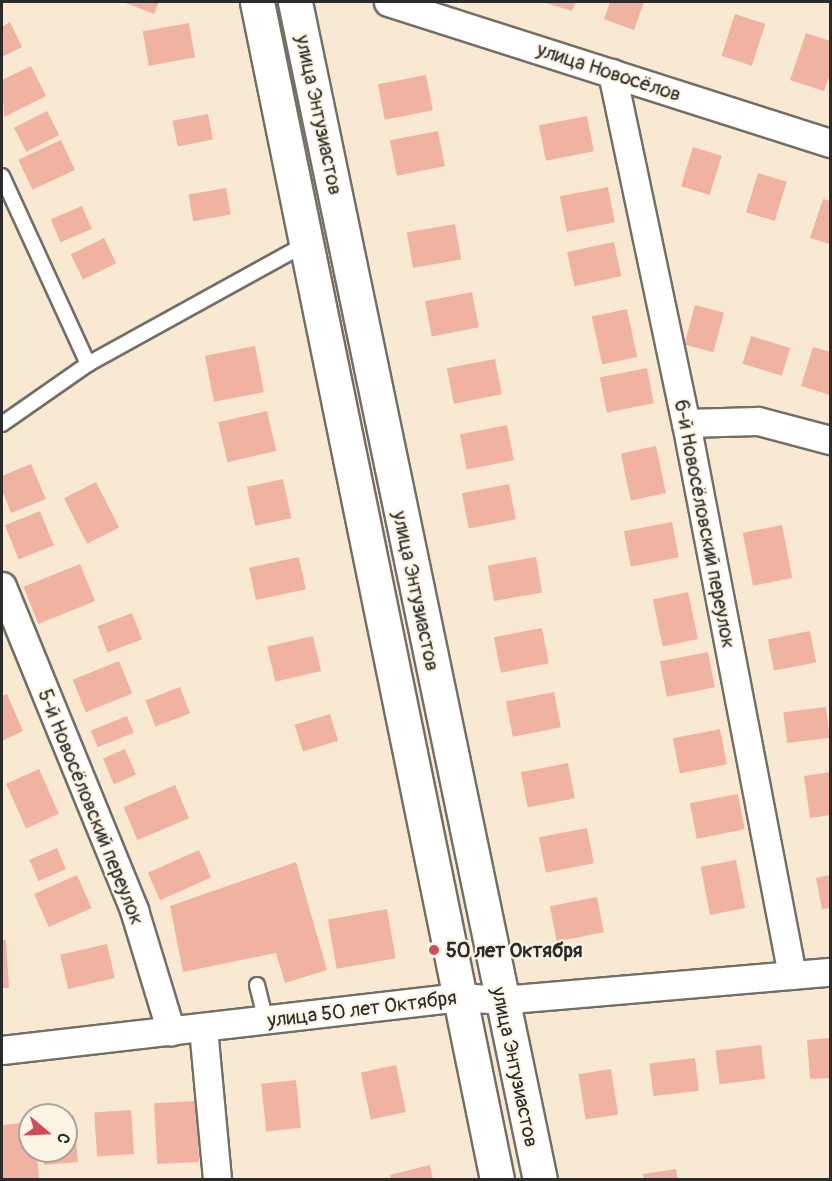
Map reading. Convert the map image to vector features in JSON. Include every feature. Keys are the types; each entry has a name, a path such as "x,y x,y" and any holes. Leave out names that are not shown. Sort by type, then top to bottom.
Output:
{"main road":[{"name":"улица Энтузиастов","path":"257,2 497,1179"},
{"name":"улица Энтузиастов","path":"295,2 540,1179"}],"street":[{"name":"улица Новосёлов","path":"388,2 831,143"},
{"name":"6-й Новосёловский переулок","path":"612,74 686,423 792,975"},
{"path":"686,423 758,421 831,440"},
{"name":"5-й Новосёловский переулок","path":"2,586 134,910 171,1032"},
{"name":"улица 50 лет Октября","path":"2,1050 460,997 501,1000 831,972"},
{"path":"204,1028 217,1179"}],"lane":[{"path":"2,177 88,364"},
{"path":"2,424 88,364 305,244"},
{"path":"257,985 266,1020"}],"building":[{"path":"123,2 159,2 154,14"},
{"path":"543,2 576,2 572,11"},
{"path":"610,2 644,2 634,30 604,19"},
{"path":"735,14 765,24 752,66 721,56"},
{"path":"10,22 22,47 2,57 2,27"},
{"path":"189,23 195,57 149,66 143,31"},
{"path":"806,33 830,41 830,74 824,91 790,80"},
{"path":"31,66 46,96 4,117 2,80"},
{"path":"426,75 433,110 385,120 378,84"},
{"path":"47,111 59,135 26,152 14,128"},
{"path":"208,114 213,140 178,146 173,121"},
{"path":"587,116 594,151 546,161 539,125"},
{"path":"438,131 445,166 397,176 390,140"},
{"path":"61,140 75,170 32,190 18,160"},
{"path":"693,147 722,156 710,195 681,186"},
{"path":"758,173 787,182 775,221 746,212"},
{"path":"608,187 615,222 567,232 560,196"},
{"path":"226,188 231,215 193,221 189,195"},
{"path":"823,199 830,201 830,244 810,238"},
{"path":"82,206 92,229 60,242 51,219"},
{"path":"455,224 461,259 413,268 407,233"},
{"path":"104,238 116,263 83,279 71,254"},
{"path":"614,242 621,276 574,286 567,252"},
{"path":"472,292 479,327 432,336 425,301"},
{"path":"695,305 724,313 713,352 684,345"},
{"path":"627,309 637,357 602,364 592,316"},
{"path":"751,336 790,348 782,376 743,364"},
{"path":"255,346 264,392 214,402 205,356"},
{"path":"813,347 830,352 830,395 801,386"},
{"path":"495,359 502,394 454,404 447,368"},
{"path":"647,368 654,403 607,412 600,377"},
{"path":"267,411 276,451 228,462 218,422"},
{"path":"507,425 514,460 467,469 460,434"},
{"path":"656,446 666,493 631,500 621,453"},
{"path":"31,464 46,499 11,513 2,490 2,476"},
{"path":"283,479 291,518 255,526 247,487"},
{"path":"96,482 119,527 87,544 64,498"},
{"path":"509,484 516,519 469,528 462,493"},
{"path":"40,511 54,545 19,560 5,525"},
{"path":"672,522 679,557 631,567 624,531"},
{"path":"782,525 792,578 753,586 743,533"},
{"path":"299,557 306,589 256,600 249,568"},
{"path":"536,557 542,592 494,601 488,566"},
{"path":"80,564 95,601 38,624 23,587"},
{"path":"688,592 698,639 663,646 653,599"},
{"path":"132,613 142,639 107,652 97,626"},
{"path":"542,628 549,663 501,673 494,637"},
{"path":"810,631 816,662 774,671 768,639"},
{"path":"313,636 321,671 275,682 267,647"},
{"path":"708,652 715,687 667,697 660,661"},
{"path":"119,661 132,693 86,712 73,680"},
{"path":"180,687 190,713 155,726 145,700"},
{"path":"554,692 561,727 513,737 506,701"},
{"path":"7,694 23,731 2,741 2,696"},
{"path":"826,707 830,738 787,743 783,712"},
{"path":"330,714 338,741 303,752 295,725"},
{"path":"127,716 134,733 98,747 91,731"},
{"path":"720,729 727,764 680,773 673,738"},
{"path":"125,749 136,775 114,784 103,758"},
{"path":"568,763 575,798 528,807 521,772"},
{"path":"39,769 59,814 26,828 6,784"},
{"path":"830,772 830,815 810,818 804,776"},
{"path":"175,785 189,818 138,840 123,807"},
{"path":"738,794 745,829 697,839 690,803"},
{"path":"587,828 594,863 546,873 539,837"},
{"path":"57,848 66,869 38,881 29,860"},
{"path":"199,850 211,877 160,900 148,873"},
{"path":"736,860 745,908 710,915 701,867"},
{"path":"296,862 327,970 285,983 276,953 183,972 170,906"},
{"path":"77,875 92,908 49,927 34,894"},
{"path":"830,875 830,908 822,909 816,878"},
{"path":"597,897 604,932 557,941 550,906"},
{"path":"387,909 396,958 337,969 328,919"},
{"path":"2,940 6,940 9,988 2,988"},
{"path":"107,944 115,978 68,989 60,955"},
{"path":"830,1038 830,1078 810,1079 807,1040"},
{"path":"761,1045 765,1079 719,1084 715,1051"},
{"path":"695,1058 699,1091 653,1096 649,1064"},
{"path":"396,1065 406,1112 371,1119 361,1072"},
{"path":"611,1069 618,1114 586,1120 578,1074"},
{"path":"296,1080 301,1128 266,1131 261,1084"},
{"path":"196,1101 199,1162 157,1164 154,1103"},
{"path":"131,1110 134,1154 97,1156 94,1113"},
{"path":"18,1123 18,1163 38,1163 39,1180 2,1180 2,1125"},
{"path":"44,1163 67,1163 44,1165"},
{"path":"430,1165 433,1180 391,1180 390,1175"},
{"path":"676,1169 678,1180 644,1180 643,1174"}],"place":[{"name":"50 лет Октября","path":"434,950"}]}
